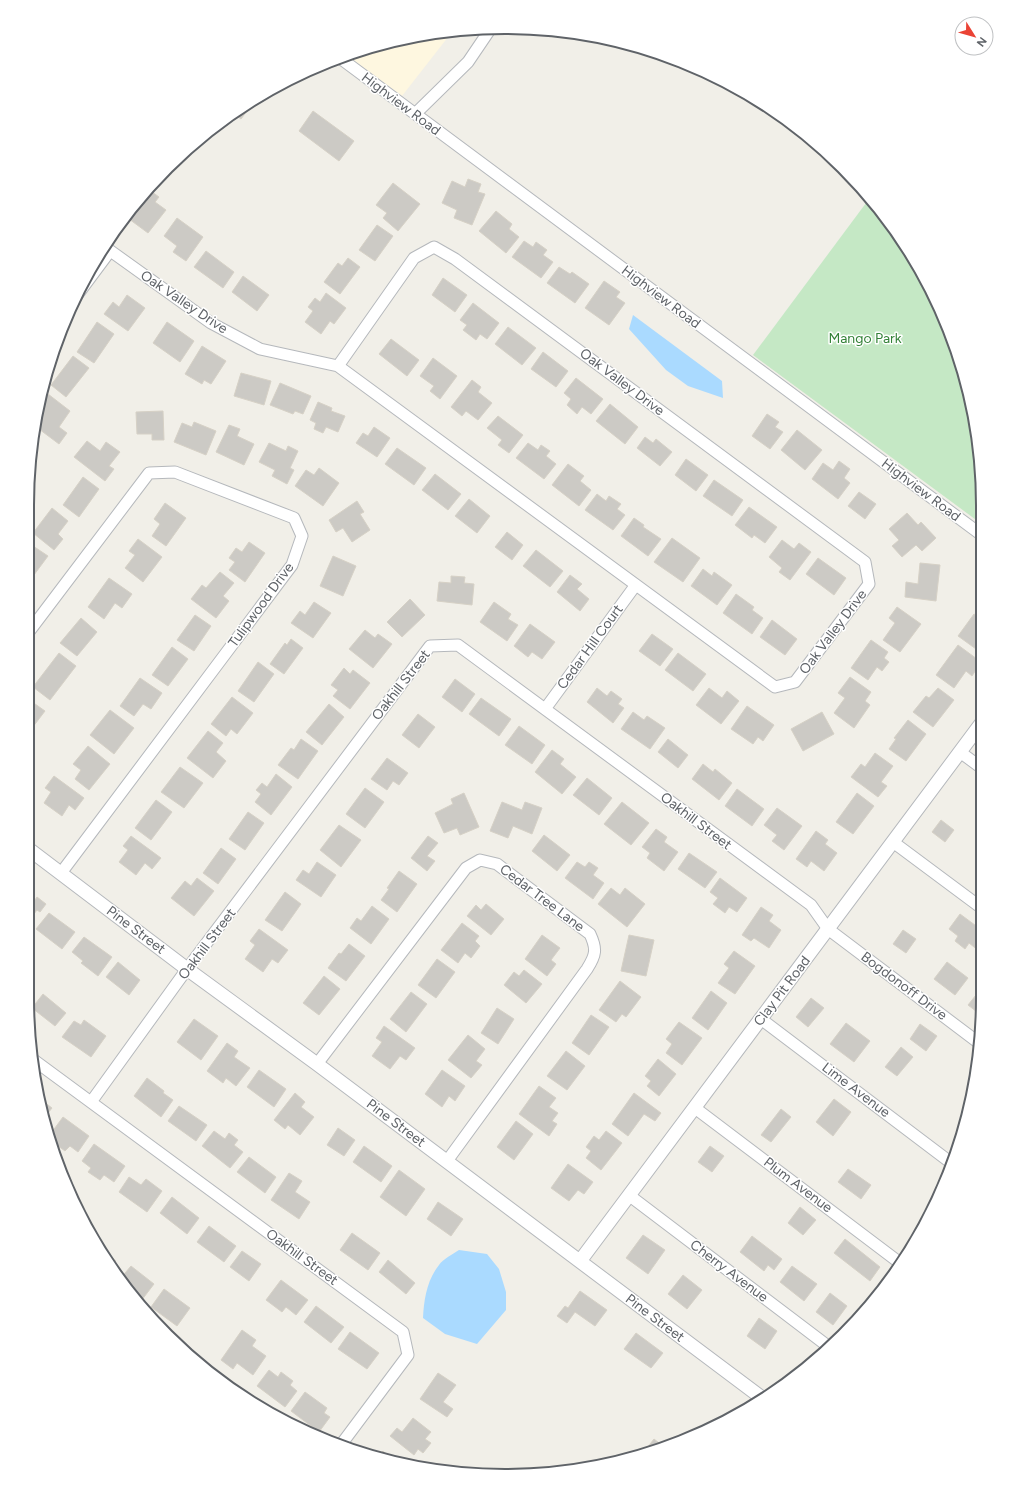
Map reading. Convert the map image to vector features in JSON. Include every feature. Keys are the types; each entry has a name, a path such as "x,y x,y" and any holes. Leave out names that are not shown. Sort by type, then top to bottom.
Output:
{"street":[{"path":"415,114 468,62 487,35"},
{"name":"Highview Road","path":"346,62 976,531"},
{"name":"Oak Valley Drive","path":"109,250 211,323 260,349 338,366 775,688 795,682 869,584 865,562 455,259 434,247 414,258 338,366"},
{"name":"Tulipwood Drive","path":"34,625 149,474 174,472 294,518 302,536 292,565 61,873"},
{"name":"Cedar Hill Court","path":"545,708 635,586"},
{"name":"Oakhill Street","path":"91,1102 188,969 430,646 458,645 811,905 828,929"},
{"name":"Clay Pit Road","path":"580,1262 976,730"},
{"path":"960,752 976,764"},
{"path":"893,842 976,904"},
{"name":"Pine Street","path":"34,853 758,1395"},
{"name":"Cedar Tree Lane","path":"317,1064 466,868 480,860 497,864 504,868 590,934 594,943 594,958 446,1161"},
{"name":"Bogdonoff Drive","path":"828,929 974,1039"},
{"name":"Lime Avenue","path":"761,1019 947,1160"},
{"name":"Oakhill Street","path":"39,1064 403,1332 408,1355 344,1440"},
{"name":"Plum Avenue","path":"695,1108 897,1260"},
{"name":"Cherry Avenue","path":"630,1196 825,1344"}],"shaded area":[{"path":"448,38 402,96 353,59 413,43"}],"green space":[{"name":"Mango Park","path":"866,203 897,243 913,270 940,325 951,354 967,413 972,444 975,474 976,520 753,355"}],"water":[{"path":"633,315 722,381 723,398 688,386 666,370 629,329"},
{"path":"459,1250 487,1254 499,1269 506,1292 506,1310 477,1344 445,1334 423,1318 425,1297 429,1283 435,1271 441,1263"}],"building":[{"path":"248,110 241,119 238,117"},
{"path":"313,111 354,141 339,161 299,131"},
{"path":"468,179 481,184 478,192 485,194 472,225 454,218 457,210 442,203 452,181 465,187"},
{"path":"393,183 420,204 398,231 383,218 387,213 376,205"},
{"path":"153,192 159,197 155,202 166,210 148,233 130,220"},
{"path":"496,211 512,224 509,229 519,237 506,253 479,231"},
{"path":"177,218 203,237 186,261 173,252 177,246 164,236"},
{"path":"377,225 393,236 375,261 359,250"},
{"path":"524,241 533,247 536,242 547,250 543,255 553,262 541,278 512,257"},
{"path":"206,251 234,272 223,288 194,267"},
{"path":"348,258 360,267 340,294 324,282 338,263 342,266"},
{"path":"559,267 570,274 572,272 589,284 575,303 547,283"},
{"path":"243,276 269,295 257,311 232,292"},
{"path":"443,278 467,295 455,312 432,295"},
{"path":"604,281 620,292 616,297 625,303 609,325 585,308"},
{"path":"326,293 346,308 334,324 330,321 321,334 305,322 313,311 308,307 315,298 320,302"},
{"path":"127,295 145,308 128,331 104,314 113,302 119,307"},
{"path":"473,303 499,323 487,339 480,334 476,340 463,330 467,325 460,320"},
{"path":"97,322 114,334 94,363 77,352"},
{"path":"167,322 194,341 180,362 153,343"},
{"path":"508,327 536,348 522,365 495,344"},
{"path":"391,339 419,360 407,376 379,354"},
{"path":"202,346 226,361 211,384 204,380 202,384 185,374"},
{"path":"543,352 568,371 556,387 531,369"},
{"path":"73,356 89,368 66,397 51,385"},
{"path":"433,358 457,376 440,399 430,391 434,386 420,376"},
{"path":"241,373 271,381 264,405 234,396"},
{"path":"576,378 603,399 591,414 582,407 577,414 567,405 571,399 564,393"},
{"path":"472,380 481,387 478,392 492,403 478,420 466,411 462,416 451,407"},
{"path":"280,383 311,396 303,414 295,411 293,414 270,405"},
{"path":"48,394 70,411 59,427 67,433 59,444 40,430"},
{"path":"318,402 332,408 331,411 345,416 338,432 326,427 323,433 314,429 316,423 310,420"},
{"path":"610,404 638,427 625,444 596,421"},
{"path":"163,411 164,440 152,440 152,434 137,434 136,412"},
{"path":"767,414 779,422 775,427 783,432 770,449 752,436"},
{"path":"498,416 523,435 509,453 498,445 502,440 487,428"},
{"path":"194,422 216,431 206,455 174,442 182,423 192,427"},
{"path":"229,425 240,429 237,436 254,444 244,465 216,452"},
{"path":"374,427 390,438 377,457 356,443 363,433 368,436"},
{"path":"797,430 822,450 805,470 781,450"},
{"path":"645,437 653,443 656,439 672,452 660,466 637,448"},
{"path":"87,441 100,451 106,442 120,452 109,466 114,469 105,481 74,457"},
{"path":"269,443 286,451 288,446 298,451 290,468 294,470 287,484 272,476 275,470 259,462"},
{"path":"528,443 538,450 541,445 550,451 546,456 556,464 544,479 516,458"},
{"path":"397,448 426,468 414,485 385,464"},
{"path":"686,459 708,475 696,491 675,475"},
{"path":"839,461 850,469 844,478 850,483 838,499 812,479 823,463 833,470"},
{"path":"568,464 584,476 580,481 591,490 579,506 552,485"},
{"path":"319,468 339,483 323,506 295,486 306,470 314,475"},
{"path":"435,474 461,494 448,510 422,490"},
{"path":"83,477 99,489 79,517 63,505"},
{"path":"714,480 743,500 732,516 703,496"},
{"path":"859,492 876,504 865,519 848,506"},
{"path":"597,494 606,501 609,496 621,504 617,509 625,515 613,530 585,510"},
{"path":"469,499 490,516 477,533 455,516"},
{"path":"357,501 364,512 360,514 370,530 352,542 343,528 336,532 329,520"},
{"path":"165,503 186,518 166,546 152,536 160,524 154,519"},
{"path":"749,507 777,527 765,543 754,535 752,538 735,525"},
{"path":"52,508 68,521 58,534 63,539 54,550 34,534 34,532"},
{"path":"907,513 918,525 921,522 936,538 922,551 916,545 902,557 892,546 899,540 889,529"},
{"path":"634,518 644,525 643,527 661,539 648,556 621,536"},
{"path":"507,532 523,545 512,560 495,547"},
{"path":"672,538 700,558 683,582 654,562"},
{"path":"138,539 162,557 143,582 125,568 135,555 129,551"},
{"path":"782,540 794,549 799,543 811,552 790,580 779,572 782,568 769,557"},
{"path":"249,542 265,553 245,582 229,570 235,562 229,558 236,548 242,552"},
{"path":"34,547 48,556 34,575"},
{"path":"536,550 563,571 550,587 523,566"},
{"path":"333,556 356,566 343,596 320,586"},
{"path":"818,558 846,578 834,595 806,574"},
{"path":"920,563 940,565 936,601 905,597 906,582 918,584"},
{"path":"703,569 712,576 714,572 732,585 717,605 691,586"},
{"path":"220,572 234,583 223,596 229,601 216,618 191,599 202,585 206,588"},
{"path":"570,575 582,584 577,589 589,599 580,611 557,592"},
{"path":"451,576 465,577 464,583 474,584 472,605 437,601 439,582 451,583"},
{"path":"109,578 132,594 122,608 115,603 104,619 88,607"},
{"path":"736,594 754,607 752,610 763,618 752,634 723,613"},
{"path":"410,599 425,615 402,637 387,622"},
{"path":"314,602 331,613 313,638 291,623 300,611 305,615"},
{"path":"494,602 511,614 508,619 518,625 507,641 480,622"},
{"path":"897,607 921,624 900,652 883,640 895,623 889,618"},
{"path":"974,614 976,615 976,649 958,636"},
{"path":"195,615 211,626 194,651 177,640"},
{"path":"81,618 97,632 77,656 60,643"},
{"path":"772,620 797,639 785,655 760,637"},
{"path":"530,624 555,642 542,659 532,652 528,657 514,646"},
{"path":"365,630 375,638 378,634 392,644 373,668 349,649"},
{"path":"652,634 673,649 660,666 639,651"},
{"path":"291,639 303,648 284,674 270,664 285,643 287,645"},
{"path":"871,640 888,652 884,658 889,662 882,671 877,667 868,680 851,668"},
{"path":"958,645 976,658 976,670 972,676 966,671 954,688 936,675"},
{"path":"172,647 188,659 168,686 152,675"},
{"path":"59,653 76,666 50,700 34,688 34,686"},
{"path":"678,653 706,674 693,691 665,670"},
{"path":"258,662 274,674 254,702 238,691"},
{"path":"344,668 350,674 353,670 370,683 350,709 333,696 338,690 331,685"},
{"path":"850,677 871,692 865,701 870,705 854,728 834,713 845,698 838,693"},
{"path":"140,678 162,693 151,709 143,704 134,716 120,706"},
{"path":"455,679 475,694 462,712 442,697"},
{"path":"597,688 607,696 611,691 622,699 618,704 624,708 613,723 587,702"},
{"path":"709,688 722,698 727,691 739,701 721,724 696,705"},
{"path":"938,688 954,700 933,727 913,712 926,696 929,698"},
{"path":"232,697 253,713 237,734 231,729 226,736 211,724"},
{"path":"481,698 511,719 499,736 469,714"},
{"path":"34,703 45,711 34,725"},
{"path":"329,704 344,717 322,745 306,732"},
{"path":"747,706 774,725 763,741 758,737 753,744 731,729"},
{"path":"110,710 134,728 114,754 90,735"},
{"path":"633,712 644,720 647,716 665,728 650,749 621,729"},
{"path":"822,712 834,734 803,751 791,729"},
{"path":"418,714 435,727 419,748 402,735"},
{"path":"908,720 926,734 906,761 889,749 896,739 894,738"},
{"path":"519,726 545,745 532,764 505,745"},
{"path":"208,731 223,743 216,752 226,761 213,778 187,758"},
{"path":"301,739 318,751 298,779 278,765 291,748 294,750"},
{"path":"668,739 688,755 678,768 658,752"},
{"path":"88,746 110,764 89,790 75,779 81,770 73,764"},
{"path":"552,750 564,759 560,764 576,777 562,794 535,772"},
{"path":"875,753 893,766 881,782 887,786 878,797 851,777 861,764 865,767"},
{"path":"387,758 408,773 399,785 393,781 387,790 371,779"},
{"path":"703,764 713,772 715,769 732,783 719,800 692,779"},
{"path":"180,767 203,783 184,808 161,792"},
{"path":"276,774 292,787 271,815 255,802 261,794 256,790 262,783 267,787"},
{"path":"54,776 84,798 75,810 69,805 62,816 44,803 51,792 45,788"},
{"path":"587,778 612,798 599,815 573,795"},
{"path":"365,788 384,802 365,828 346,814"},
{"path":"737,789 764,809 752,826 725,806"},
{"path":"464,793 479,827 460,835 457,828 444,833 435,813 453,804 451,799"},
{"path":"857,793 874,806 853,834 836,822"},
{"path":"156,800 172,812 151,840 135,828"},
{"path":"502,802 522,810 525,802 542,808 532,834 513,826 508,838 490,831"},
{"path":"622,802 649,823 631,845 604,824"},
{"path":"777,808 802,826 784,850 772,841 777,835 764,825"},
{"path":"248,812 264,823 245,850 229,839"},
{"path":"941,820 954,830 945,842 932,832"},
{"path":"339,825 361,840 341,867 320,850"},
{"path":"656,829 667,837 664,842 678,852 664,871 647,858 650,853 642,847"},
{"path":"816,831 828,840 825,844 837,853 824,871 811,861 807,867 796,859"},
{"path":"544,835 570,855 557,871 532,851"},
{"path":"131,836 161,858 152,869 145,863 136,875 119,862 128,850 123,846"},
{"path":"428,836 438,843 427,856 435,861 427,871 411,858"},
{"path":"221,848 236,859 218,884 203,873"},
{"path":"689,853 717,872 705,888 678,869"},
{"path":"317,862 336,875 321,897 296,880 303,870 309,874"},
{"path":"577,862 585,867 589,862 598,868 593,875 604,883 593,899 565,878"},
{"path":"399,871 417,884 397,912 381,900 389,889 387,888"},
{"path":"197,878 214,891 194,916 171,898 185,881 191,886"},
{"path":"720,878 747,898 737,912 729,907 725,913 713,904 718,898 710,892"},
{"path":"611,888 620,895 625,888 645,904 627,927 598,904"},
{"path":"285,892 301,904 282,931 265,920"},
{"path":"37,897 46,904 40,912 37,910 34,914 34,902"},
{"path":"486,904 504,919 491,935 467,916 476,905 481,910"},
{"path":"372,906 389,919 371,944 350,928 357,918 361,921"},
{"path":"761,907 773,915 769,921 781,930 769,948 754,938 751,941 742,935"},
{"path":"49,913 75,932 62,949 36,929"},
{"path":"960,914 976,926 976,949 969,943 965,949 955,941 958,936 949,929"},
{"path":"462,923 479,936 475,941 480,946 471,958 465,953 458,963 441,950"},
{"path":"259,929 288,950 278,963 272,959 263,972 245,959 255,945 250,941"},
{"path":"903,930 916,939 906,953 893,944"},
{"path":"542,935 560,948 551,960 556,964 547,976 525,959"},
{"path":"629,935 654,940 646,976 621,971"},
{"path":"84,937 112,957 98,976 81,963 83,961 72,952"},
{"path":"349,944 365,956 346,981 328,968 339,953 341,954"},
{"path":"734,951 755,966 735,994 718,983 729,968 724,964"},
{"path":"437,959 455,972 436,998 418,985"},
{"path":"118,962 140,980 129,995 106,977"},
{"path":"947,962 968,978 955,995 934,979"},
{"path":"524,970 542,984 526,1003 504,985 514,972 519,976"},
{"path":"324,976 340,989 319,1015 303,1003"},
{"path":"620,981 641,997 626,1017 622,1014 616,1022 599,1010"},
{"path":"711,991 727,1003 708,1030 692,1018"},
{"path":"411,992 427,1004 406,1032 390,1019"},
{"path":"43,994 66,1013 55,1026 34,1010 34,1005"},
{"path":"976,995 976,1011 968,1005"},
{"path":"811,998 824,1008 808,1027 796,1017"},
{"path":"497,1008 514,1019 498,1044 481,1033"},
{"path":"591,1015 609,1027 589,1055 572,1043"},
{"path":"194,1019 218,1036 201,1060 177,1042"},
{"path":"84,1020 106,1036 91,1057 62,1037 74,1021 81,1025"},
{"path":"679,1022 702,1038 682,1065 666,1053 672,1044 666,1039"},
{"path":"846,1023 870,1041 854,1062 830,1044"},
{"path":"920,1024 937,1036 926,1051 910,1039"},
{"path":"384,1026 415,1048 406,1060 400,1056 390,1069 372,1056 382,1042 376,1038"},
{"path":"468,1035 485,1049 476,1061 482,1065 471,1078 448,1060"},
{"path":"227,1043 238,1051 234,1057 250,1068 236,1086 226,1078 223,1083 207,1071"},
{"path":"901,1047 913,1057 897,1076 885,1067"},
{"path":"566,1051 585,1066 567,1090 547,1076"},
{"path":"658,1059 676,1074 659,1096 647,1086 651,1081 645,1076"},
{"path":"259,1070 286,1089 274,1107 247,1087"},
{"path":"442,1070 465,1086 455,1101 449,1096 442,1107 425,1094"},
{"path":"147,1078 173,1100 161,1117 134,1096"},
{"path":"539,1086 556,1098 549,1107 558,1113 552,1121 557,1124 549,1136 519,1114"},
{"path":"295,1093 305,1102 301,1107 314,1117 300,1135 288,1125 285,1129 274,1120"},
{"path":"634,1093 661,1113 655,1121 644,1114 628,1136 612,1124"},
{"path":"834,1099 851,1112 833,1136 816,1122"},
{"path":"46,1104 52,1108 48,1113"},
{"path":"179,1106 207,1125 196,1141 168,1121"},
{"path":"781,1109 791,1117 771,1142 761,1135"},
{"path":"63,1117 89,1136 78,1152 70,1146 65,1151 58,1146 53,1130"},
{"path":"516,1121 533,1134 514,1160 497,1147"},
{"path":"338,1128 355,1140 344,1156 327,1145"},
{"path":"214,1131 225,1139 229,1133 238,1140 234,1145 243,1152 230,1168 202,1146"},
{"path":"606,1131 622,1143 601,1170 586,1158 591,1151 586,1147 594,1136 599,1140"},
{"path":"94,1144 125,1166 114,1182 104,1175 100,1180 88,1172 91,1168 82,1161"},
{"path":"364,1146 392,1166 381,1182 353,1162"},
{"path":"710,1146 724,1156 712,1172 698,1162"},
{"path":"249,1157 276,1177 265,1193 237,1172"},
{"path":"568,1164 593,1182 584,1194 578,1190 569,1201 551,1188"},
{"path":"848,1169 871,1185 861,1199 838,1182"},
{"path":"399,1170 425,1189 406,1216 380,1197"},
{"path":"289,1173 302,1181 295,1192 310,1202 299,1219 271,1200"},
{"path":"129,1177 141,1185 146,1179 162,1191 147,1212 119,1192"},
{"path":"172,1197 199,1218 187,1234 160,1213"},
{"path":"438,1202 463,1219 451,1236 427,1219"},
{"path":"800,1207 816,1220 803,1235 788,1223"},
{"path":"209,1226 236,1246 224,1262 197,1242"},
{"path":"352,1233 380,1253 368,1270 340,1250"},
{"path":"643,1235 665,1250 648,1274 626,1258"},
{"path":"752,1236 782,1259 774,1270 768,1265 764,1271 740,1252"},
{"path":"845,1239 880,1267 870,1281 834,1253"},
{"path":"242,1251 261,1264 249,1281 230,1267"},
{"path":"388,1260 415,1283 406,1294 379,1272"},
{"path":"131,1266 154,1284 143,1299 124,1275"},
{"path":"792,1266 817,1284 804,1301 780,1282"},
{"path":"683,1275 702,1290 687,1309 668,1294"},
{"path":"281,1280 308,1300 296,1315 286,1307 282,1312 266,1300"},
{"path":"164,1289 190,1308 177,1326 151,1307"},
{"path":"580,1291 607,1310 595,1326 575,1312 567,1323 557,1316 565,1306 568,1308"},
{"path":"830,1293 847,1306 833,1325 816,1312"},
{"path":"316,1306 344,1327 331,1343 304,1322"},
{"path":"759,1318 777,1331 765,1349 747,1336"},
{"path":"242,1330 256,1340 252,1346 266,1356 253,1375 237,1363 233,1369 221,1360"},
{"path":"350,1332 379,1353 367,1369 338,1349"},
{"path":"636,1333 663,1353 651,1368 624,1349"},
{"path":"269,1370 278,1377 281,1372 293,1381 290,1385 297,1391 285,1407 257,1386"},
{"path":"438,1373 456,1385 443,1402 453,1409 447,1417 420,1399"},
{"path":"305,1392 327,1408 324,1413 330,1417 320,1431 313,1427 291,1411"},
{"path":"413,1418 431,1432 425,1439 431,1443 423,1453 418,1449 414,1455 390,1436 397,1428 402,1432"},
{"path":"654,1439 659,1443 656,1444 648,1446"}]}
